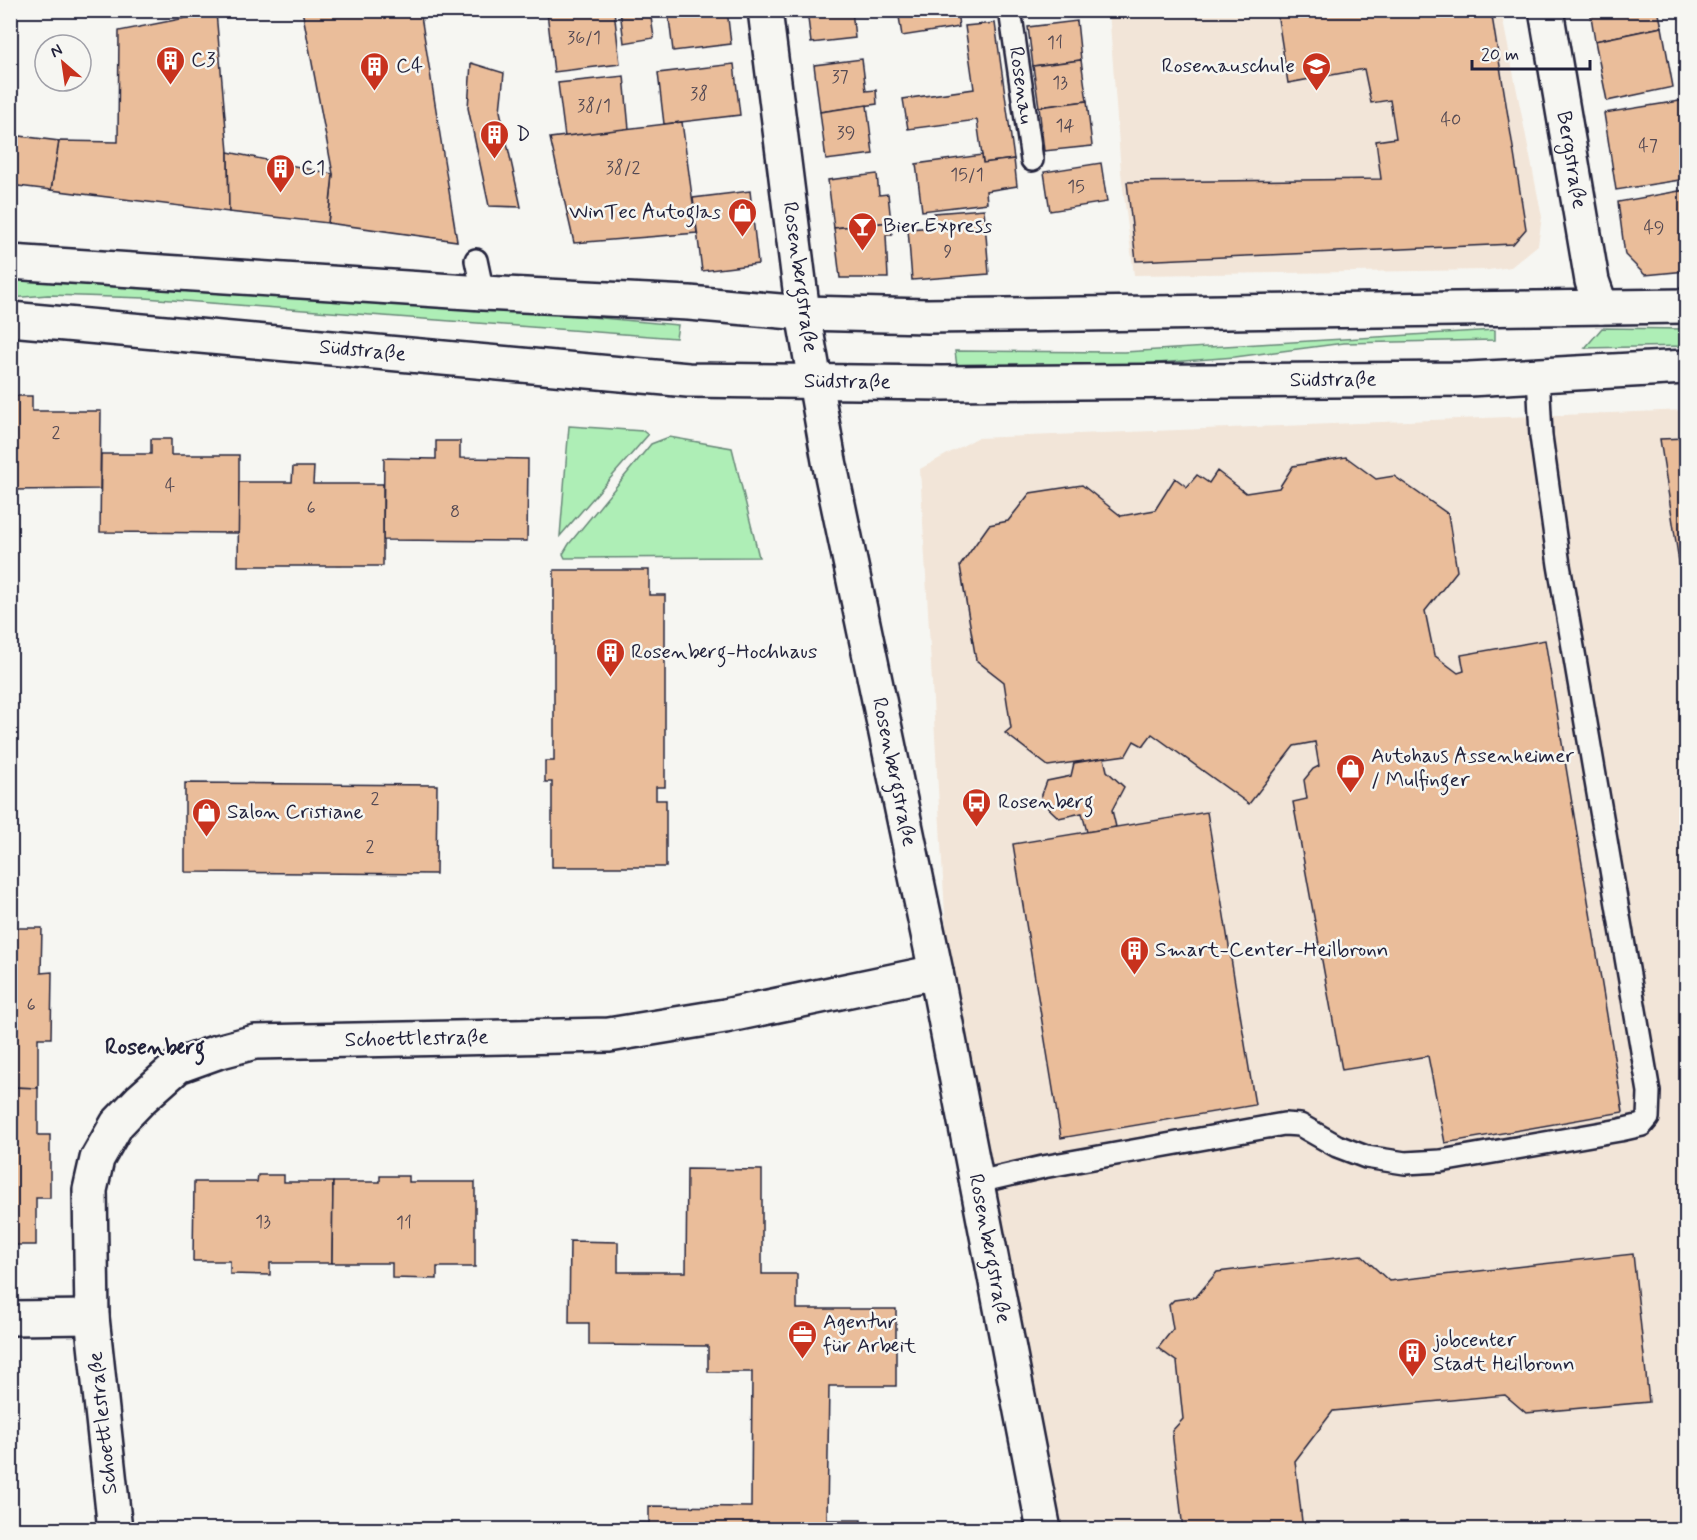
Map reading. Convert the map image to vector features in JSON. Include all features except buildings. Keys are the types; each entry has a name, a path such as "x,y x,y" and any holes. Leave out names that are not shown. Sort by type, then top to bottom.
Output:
{"main road":[{"name":"Rosenbergstraße","path":"765,10 804,313 829,461 936,972 1044,1530"},
{"name":"Bergstraße","path":"1546,10 1592,281 1601,307"},
{"path":"10,262 483,293 689,303 804,313 950,316 1686,306"},
{"name":"Südstraße","path":"10,320 688,380 942,383 1469,379 1686,367"},
{"name":"Schoettlestraße","path":"115,1530 92,1317 90,1190 97,1160 117,1124 178,1066 255,1042 609,1035 725,1016 936,972"},
{"path":"10,1318 92,1317"}],"lane":[{"name":"Rosenau","path":"1010,10 1032,160"},
{"path":"476,260 483,293"},
{"path":"978,1182 1043,1167 1284,1124 1300,1125 1337,1146 1366,1157 1405,1163 1441,1161 1620,1130 1642,1125 1648,1118 1649,1092 1559,565 1541,436 1538,374"}],"shaded area":[{"name":"Rosenauschule","path":"1109,11 1501,11 1542,217 1538,245 1511,267 1488,270 1134,275 1121,172"},
{"path":"1686,410 1686,1529 1025,1529 960,1182 920,469 977,438"}],"green space":[{"path":"11,280 344,298 678,325 676,338 145,298 48,295 11,298"},
{"path":"1602,328 1686,329 1686,346 1585,348"},
{"path":"1495,330 1495,340 1344,343 1235,357 1145,364 957,367 955,351 1124,352"},
{"path":"569,426 643,431 648,435 560,536"},
{"path":"669,437 732,448 759,557 565,558 563,554 569,544 651,444"}],"place":[{"name":"C3","path":"170,86"},
{"name":"C4","path":"375,92"},
{"name":"Rosenauschule","path":"1316,92"},
{"name":"D","path":"495,160"},
{"name":"C1","path":"280,194"},
{"name":"WinTec Autoglas","path":"742,238"},
{"name":"Bier Express","path":"862,252"},
{"name":"Rosenberg-Hochhaus","path":"610,678"},
{"name":"Autohaus Assenheimer / Mulfinger","path":"1350,794"},
{"name":"Rosenberg","path":"977,828"},
{"name":"Salon Cristiane","path":"206,838"},
{"name":"Smart-Center-Heilbronn","path":"1134,976"},
{"name":"Agentur für Arbeit","path":"802,1360"},
{"name":"jobcenter Stadt Heilbronn","path":"1412,1378"}],"district":[{"name":"Rosenberg","path":"155,1048"}]}
